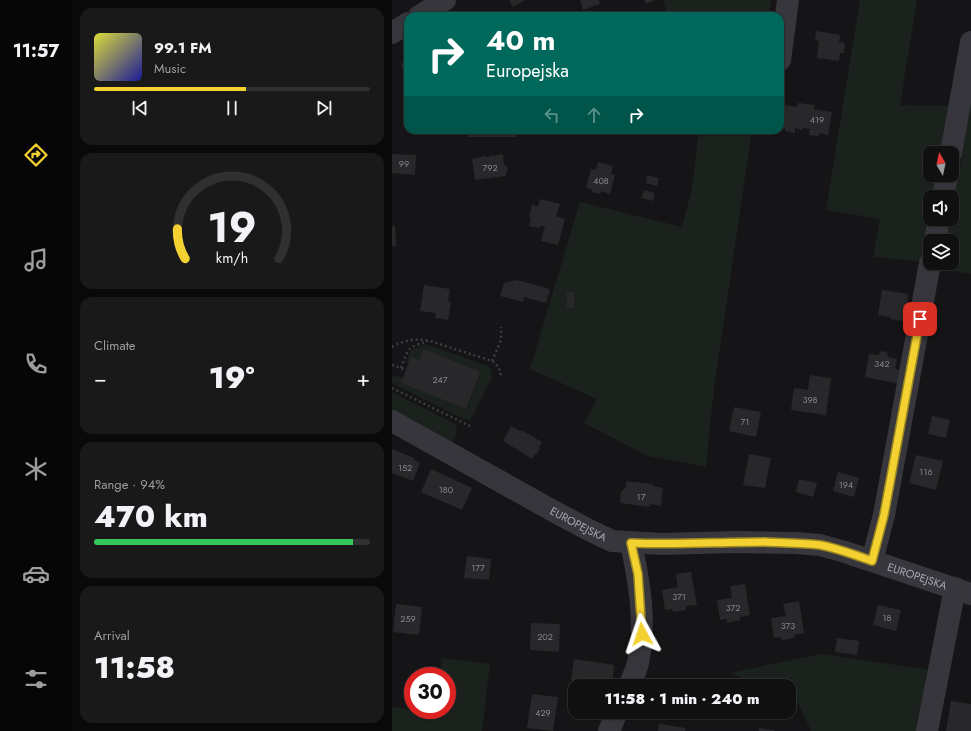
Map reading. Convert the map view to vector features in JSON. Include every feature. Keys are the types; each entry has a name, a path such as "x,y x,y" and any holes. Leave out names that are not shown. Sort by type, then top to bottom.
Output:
{"street":[{"path":"426,12 445,0"},
{"path":"784,30 788,0"},
{"path":"392,33 404,26"},
{"path":"952,146 971,42"},
{"path":"872,561 884,515 929,270"},
{"name":"EUROPEJSKA","path":"392,421 589,530 612,541 662,544 736,542 795,543 820,546 845,552 963,591"},
{"path":"631,543 638,574 642,634 638,664 631,679"},
{"path":"927,731 963,591"},
{"path":"609,731 614,719"}],"path":[{"path":"492,361 501,340 501,327"},
{"path":"392,347 409,340 420,339 430,341 492,361 497,364 501,377"},
{"path":"401,368 408,349 412,346 430,341"},
{"path":"392,365 406,370"},
{"path":"392,388 470,426"}],"shaded area":[{"path":"663,0 771,0 770,12 667,12"},
{"path":"860,0 917,0 900,105 953,106 946,146 923,146 923,182 940,182 938,190 923,190 923,226 932,226 931,234 923,234 923,262 873,257 880,219 826,210"},
{"path":"971,103 971,274 947,270 959,270 959,234 947,234 949,226 959,226 959,190 955,190 957,182 959,182 959,170"},
{"path":"699,134 751,134 714,388 706,467 648,456 584,423 597,399 530,369 580,202 682,227 692,188"},
{"path":"423,345 428,345 488,366 491,369 492,377 472,417 469,420 463,419 392,383 392,376 403,377 401,383 467,409 480,374 423,350 419,360 411,357 409,363 406,362 412,351"},
{"path":"392,392 455,424 457,431 452,443 392,412"},
{"path":"821,654 931,670 921,731 811,731 799,704 796,703 796,679 743,679 730,673"},
{"path":"442,658 490,664 482,731 392,731 392,707 404,708 404,719 456,719 456,667 441,667"}],"building":[{"path":"509,0 525,0 513,7"},
{"path":"580,0 599,0 600,4 583,10"},
{"path":"644,0 656,0 646,4"},
{"path":"816,31 840,35 839,42 845,43 844,53 840,53 839,61 817,58 819,41 815,40"},
{"path":"404,62 404,76 401,63"},
{"path":"798,103 815,105 814,109 832,112 828,135 819,133 819,136 809,135 810,129 803,128 802,130 795,128 795,133 785,131 784,105 797,107"},
{"path":"467,134 517,134 517,137 467,137"},
{"path":"392,154 416,155 415,175 392,173"},
{"path":"491,154 492,156 503,154 504,165 508,170 506,176 475,180 472,159 483,157 484,155 485,157 491,156"},
{"path":"598,162 613,166 611,174 615,175 610,194 601,191 600,194 592,192 593,190 586,188 591,169 596,170"},
{"path":"647,175 659,178 657,186 646,183"},
{"path":"644,190 655,193 653,201 642,198"},
{"path":"540,199 560,204 556,216 565,219 558,245 541,241 545,227 540,226 540,228 529,226 531,217 529,217 532,205 538,207"},
{"path":"392,226 395,226 396,246 392,246"},
{"path":"517,280 550,289 546,303 524,297 523,302 500,296 504,283"},
{"path":"424,285 450,289 448,301 451,302 448,320 435,318 436,313 420,311"},
{"path":"882,290 908,294 907,307 911,307 910,315 904,314 903,321 878,315"},
{"path":"567,292 574,292 574,308 567,308"},
{"path":"423,349 479,371 478,373 480,374 466,409 401,383 411,356 419,360"},
{"path":"881,351 887,352 888,357 897,359 895,369 903,371 900,384 865,377 869,354 878,355"},
{"path":"810,375 831,378 826,415 791,410 794,388 808,390"},
{"path":"734,407 761,412 756,437 729,431"},
{"path":"932,416 950,420 946,438 928,434"},
{"path":"511,426 542,442 536,455 535,454 532,459 503,441"},
{"path":"392,449 414,458 414,460 420,463 413,481 392,473"},
{"path":"749,454 771,458 765,488 743,485"},
{"path":"916,455 943,461 936,490 909,483"},
{"path":"431,469 472,488 462,510 421,492"},
{"path":"838,472 859,478 854,497 833,491"},
{"path":"799,479 817,483 813,497 796,492"},
{"path":"626,481 653,484 653,486 663,488 661,506 651,504 650,507 620,503 621,492 626,487"},
{"path":"467,556 491,559 489,580 464,578"},
{"path":"691,572 697,605 686,606 686,610 673,612 672,609 665,610 662,590 678,587 676,574"},
{"path":"745,584 750,615 740,617 740,620 727,623 727,619 720,620 717,600 732,598 730,586"},
{"path":"799,601 804,633 794,635 794,638 782,640 781,637 774,638 771,618 786,616 783,604"},
{"path":"396,604 422,607 419,635 393,632"},
{"path":"878,605 901,610 896,631 873,625"},
{"path":"531,623 560,624 559,652 530,650"},
{"path":"837,638 859,641 857,655 835,652"},
{"path":"574,659 614,665 613,679 571,679"},
{"path":"532,694 558,697 553,731 527,728"},
{"path":"951,701 971,704 971,731 946,731"},
{"path":"659,724 686,728 685,731 658,731"},
{"path":"759,728 774,730 774,731 759,731"}],"route":[{"path":"642,634 638,574 631,543 795,543 820,546 872,561 884,515 920,319"}]}
